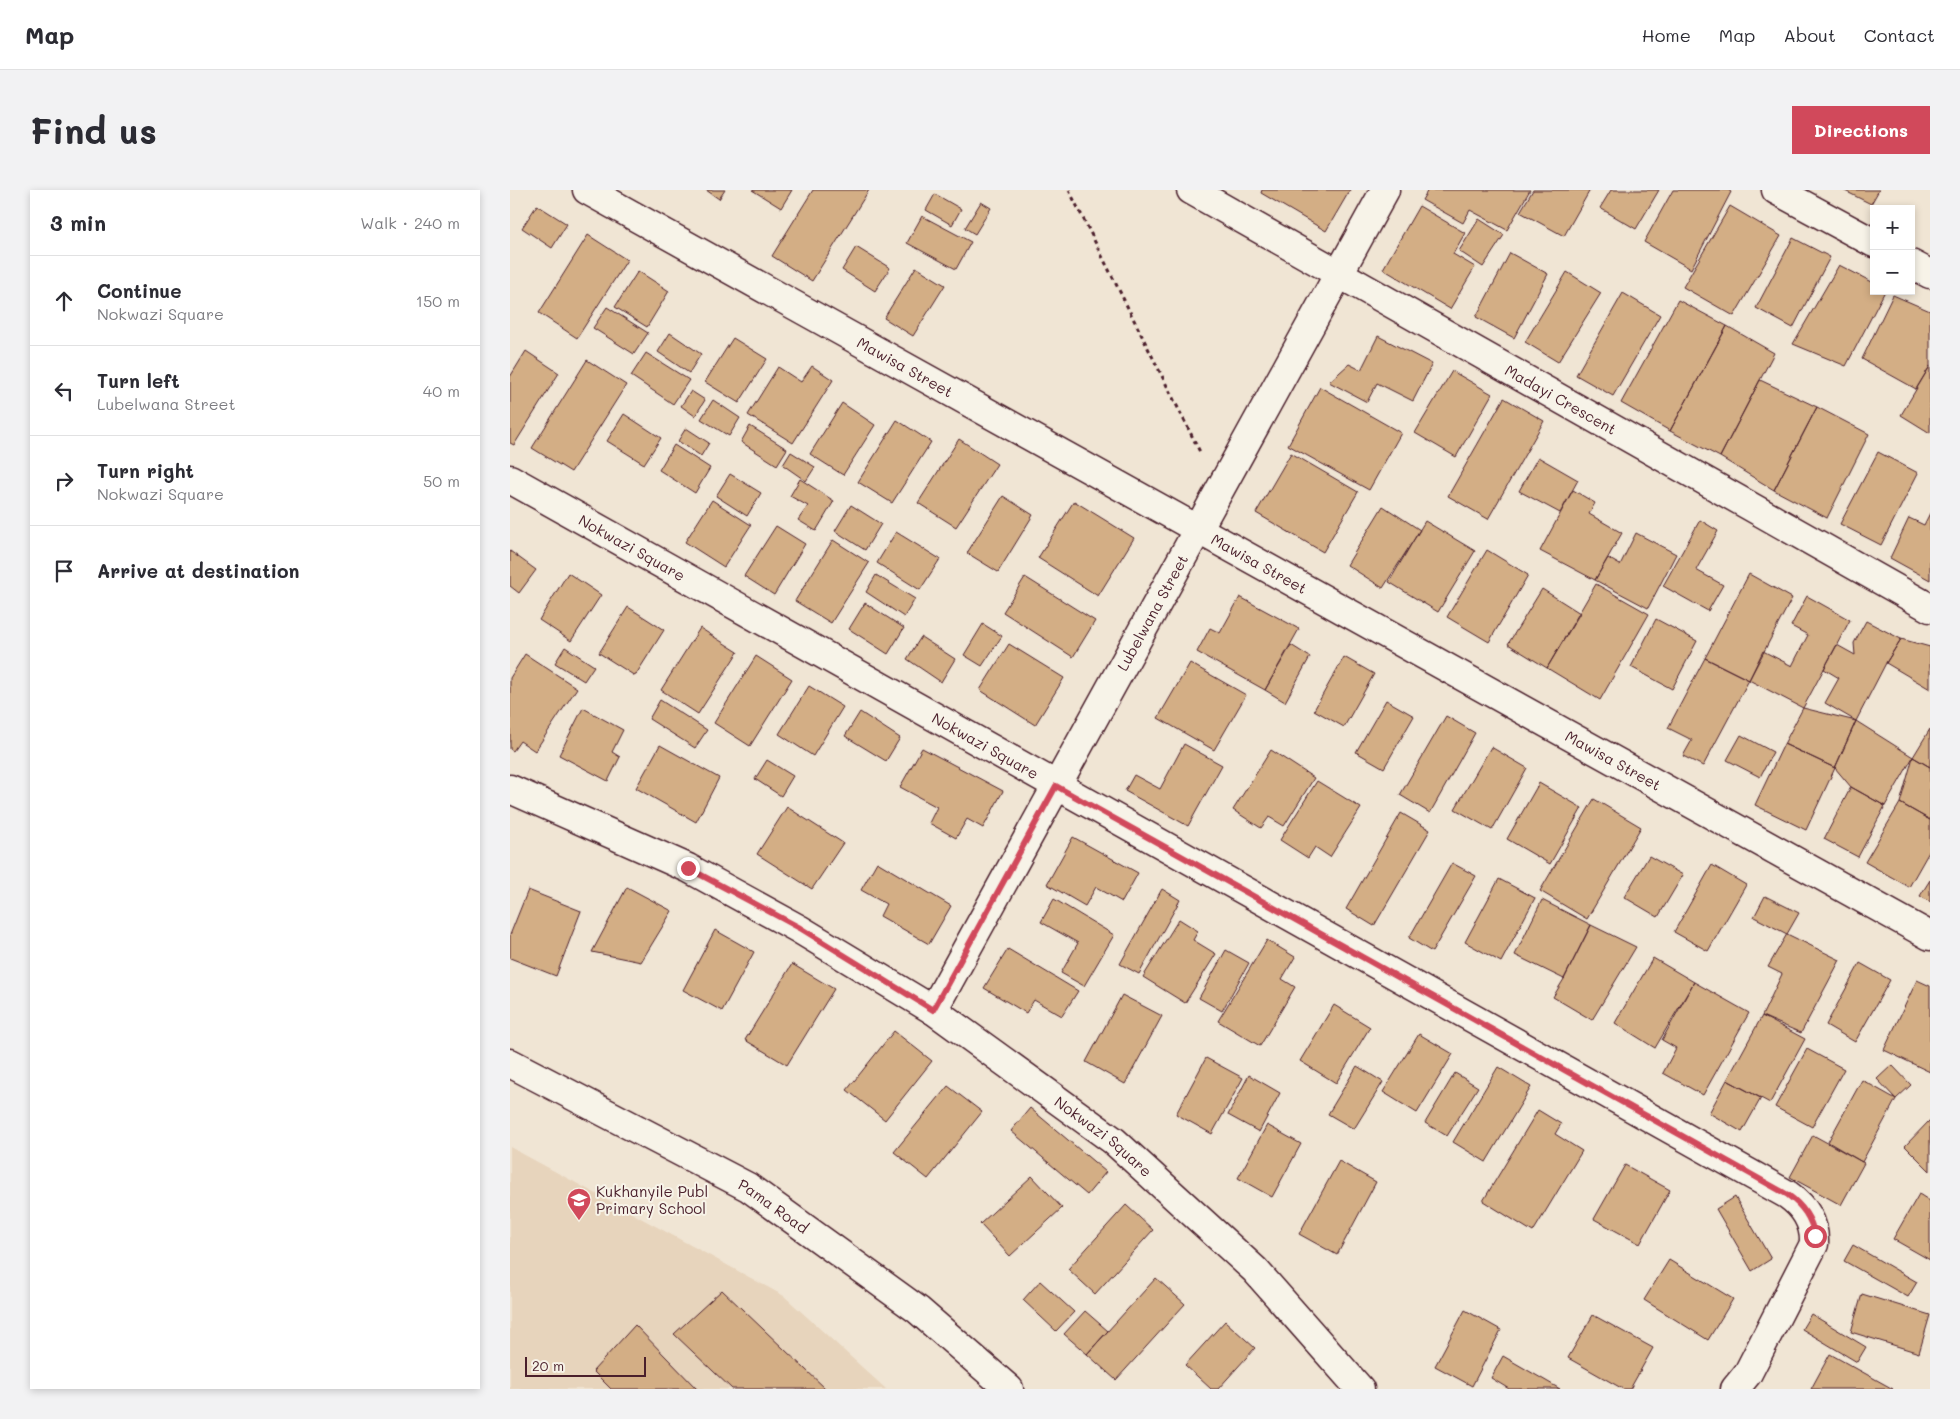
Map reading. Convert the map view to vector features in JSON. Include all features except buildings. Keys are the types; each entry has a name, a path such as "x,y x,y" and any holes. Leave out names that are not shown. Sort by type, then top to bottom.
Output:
{"street":[{"name":"Mawisa Street","path":"587,190 1930,936"},
{"name":"Madayi Crescent","path":"1191,190 1930,608"},
{"name":"Lubelwana Street","path":"933,1010 1384,190"},
{"path":"1776,190 1870,241"},
{"path":"1915,266 1930,274"},
{"name":"Nokwazi Square","path":"510,479 1779,1190 1800,1204 1812,1222 1814,1244 1748,1373 1735,1389"},
{"name":"Nokwazi Square","path":"510,789 688,868 800,928 933,1010 1121,1147 1255,1270 1360,1389"},
{"name":"Pama Road","path":"510,1063 748,1187 918,1310 1009,1389"}],"path":[{"path":"1069,190 1200,453"}],"shaded area":[{"name":"Kukhanyile Publ Primary School","path":"510,1147 784,1296 886,1389 510,1389"}],"place":[{"name":"Kukhanyile Publ Primary School","path":"579,1221"}],"route":[{"path":"688,868 800,928 933,1010 1056,786 1788,1195 1800,1204 1812,1222 1815,1236"}]}
